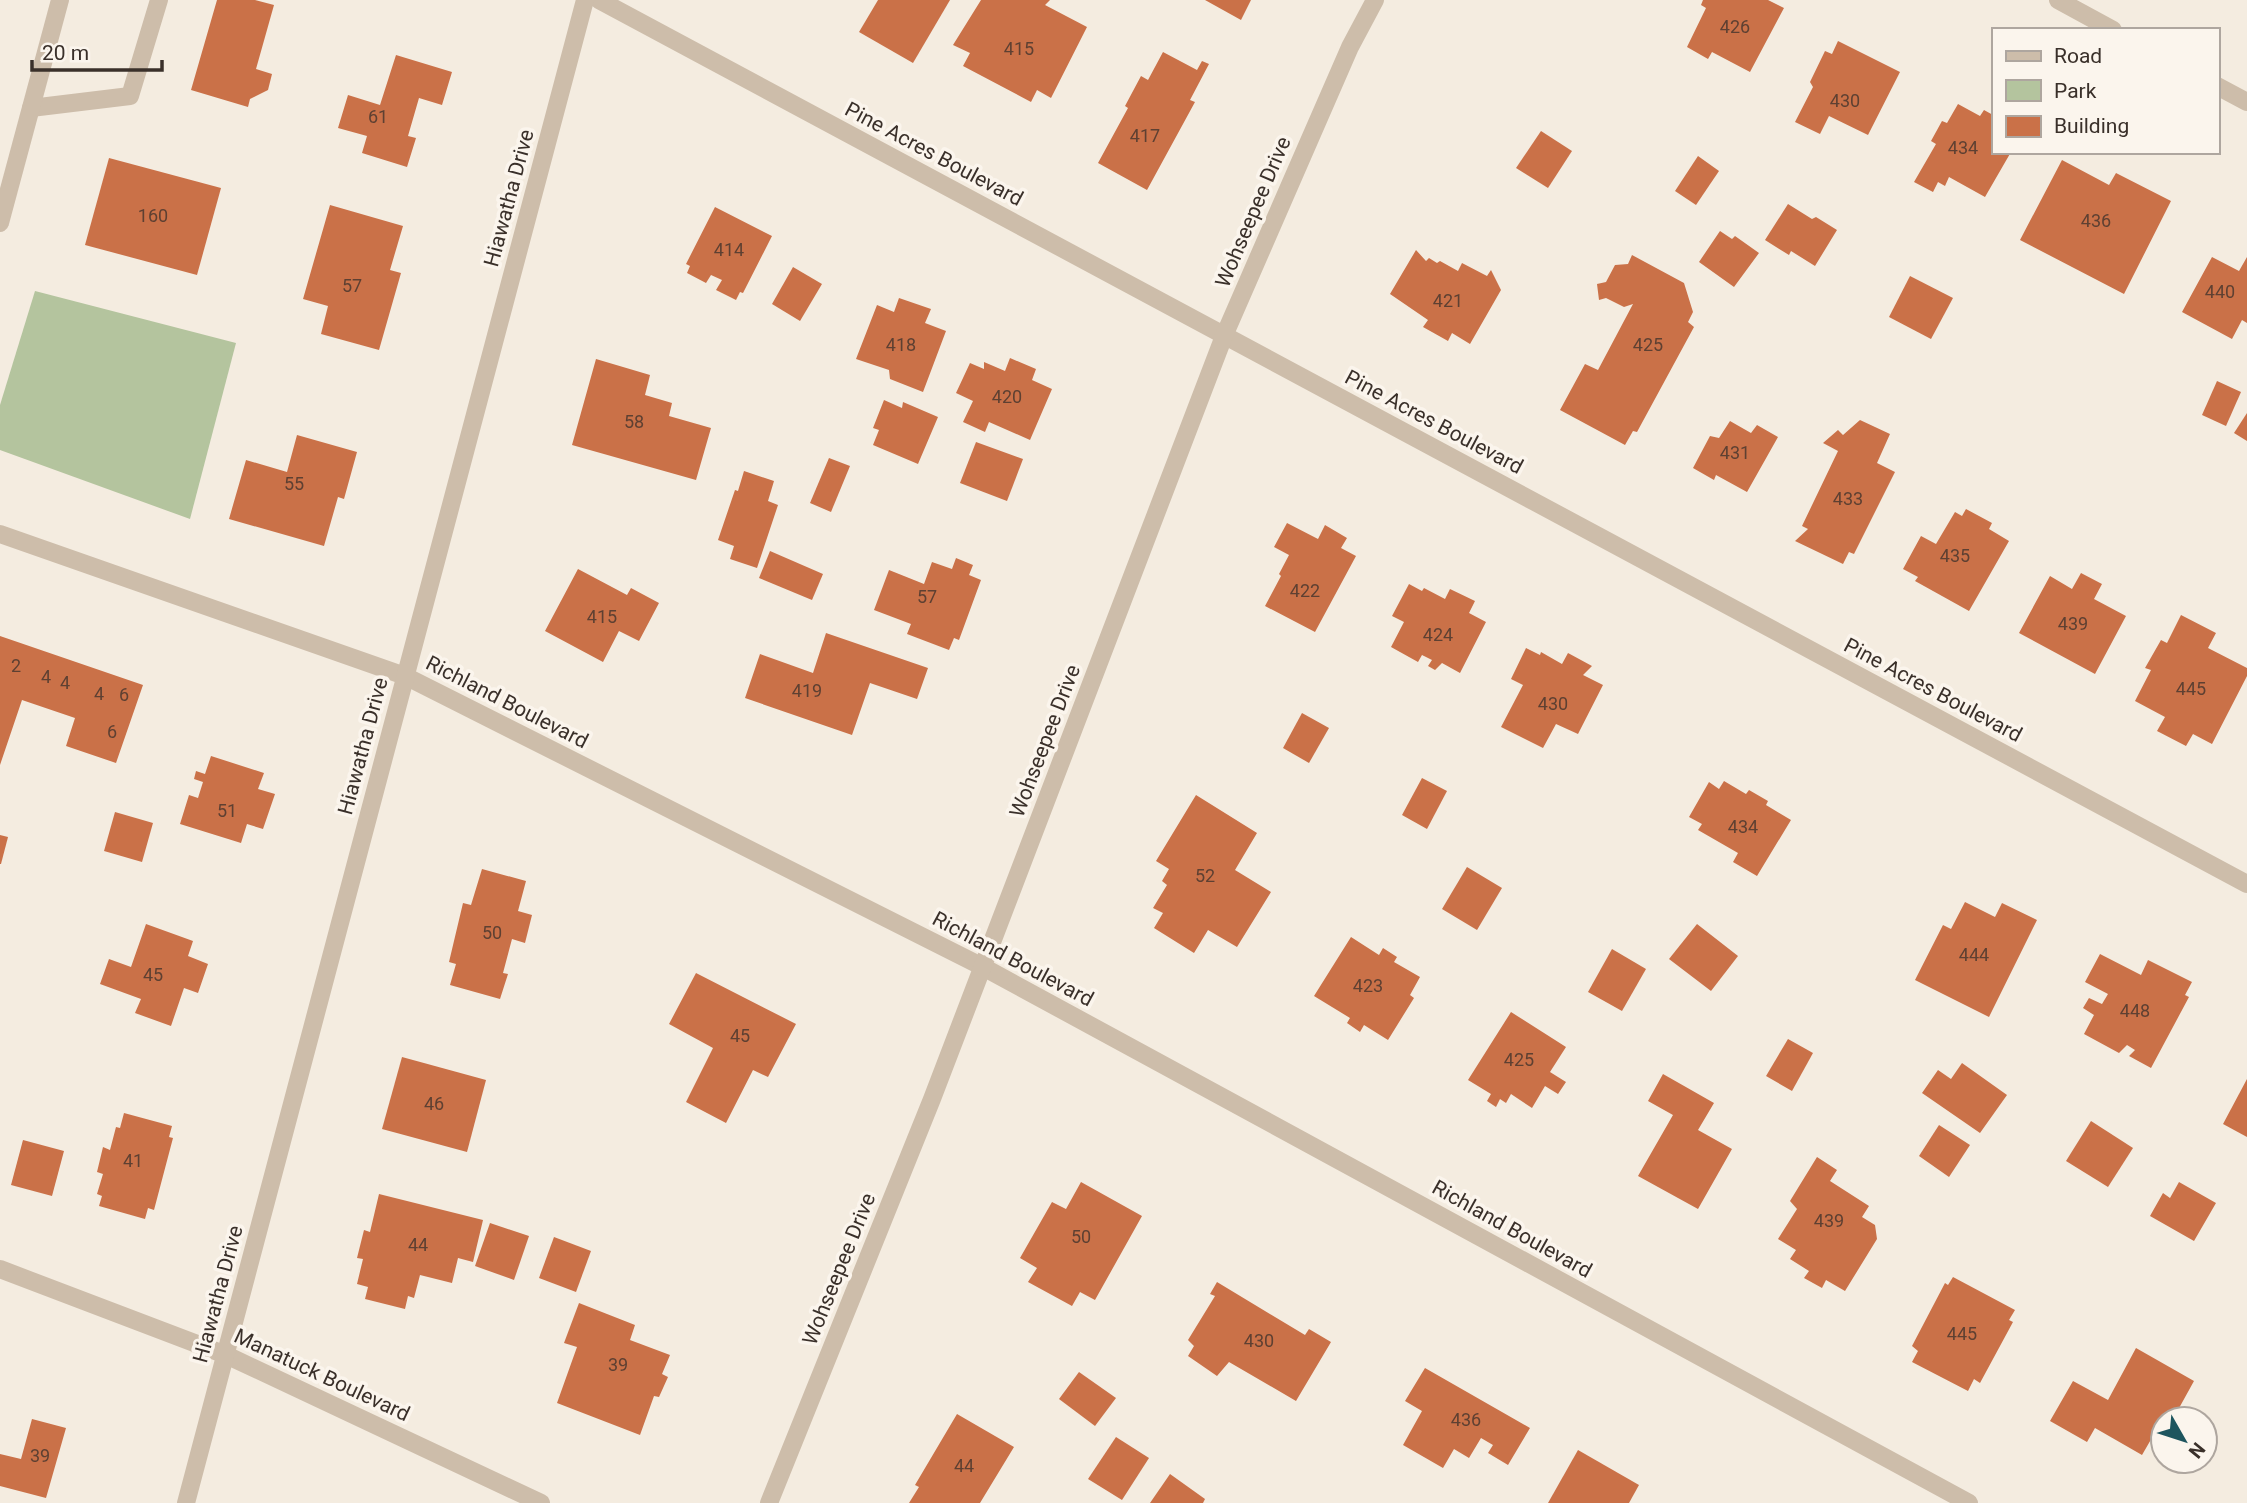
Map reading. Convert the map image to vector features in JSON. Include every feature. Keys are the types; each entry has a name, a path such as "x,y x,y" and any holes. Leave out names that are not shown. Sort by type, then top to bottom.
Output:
{"street":[{"path":"0,223 60,0"},
{"path":"31,108 130,96 159,0"},
{"name":"Hiawatha Drive","path":"186,1503 585,0"},
{"name":"Pine Acres Boulevard","path":"599,0 2247,884"},
{"name":"Wohseepee Drive","path":"769,1503 932,1100 1224,336 1350,47 1375,0"},
{"path":"2058,0 2109,28"},
{"path":"2219,87 2247,102"},
{"name":"Richland Boulevard","path":"0,534 405,676 983,967 1969,1503"},
{"name":"Manatuck Boulevard","path":"0,1269 226,1355 541,1503"}],"green space":[{"path":"35,291 236,343 190,519 0,450 0,405"}],"building":[{"path":"217,0 255,0 274,5 256,69 272,74 268,90 250,99 248,107 191,90"},
{"path":"878,0 950,0 913,63 859,32"},
{"path":"981,0 1050,0 1045,5 1087,27 1051,98 1037,90 1031,102 963,66 970,53 953,45"},
{"path":"1205,0 1251,0 1241,20"},
{"path":"1703,0 1768,0 1784,8 1750,72 1712,52 1708,59 1687,47 1706,8 1701,5"},
{"path":"1838,41 1900,72 1868,135 1829,116 1820,134 1795,122 1813,87 1810,82 1825,51 1832,54"},
{"path":"1163,52 1197,70 1202,61 1209,64 1190,100 1195,102 1147,190 1098,163 1128,108 1125,106 1141,76 1148,80"},
{"path":"396,55 452,72 442,105 419,98 408,136 416,138 407,167 362,153 367,136 338,128 348,95 380,105"},
{"path":"1958,104 1980,116 1984,110 1992,114 1992,154 2010,154 1985,197 1949,177 1945,186 1938,182 1933,192 1914,182 1936,144 1931,141 1942,121 1947,123"},
{"path":"1541,131 1572,151 1548,188 1516,168"},
{"path":"1698,156 1719,171 1696,205 1675,191"},
{"path":"109,158 221,188 197,275 85,245"},
{"path":"2062,160 2109,185 2116,173 2171,201 2124,294 2020,240"},
{"path":"1788,204 1837,230 1815,266 1791,251 1789,255 1765,240"},
{"path":"330,205 403,226 390,270 401,273 379,350 321,334 328,306 303,299"},
{"path":"715,207 772,236 743,293 740,292 736,300 716,290 722,280 711,275 706,283 687,273 690,266 686,264"},
{"path":"1720,231 1732,239 1735,236 1759,253 1734,287 1699,262"},
{"path":"1416,250 1426,261 1429,258 1437,263 1440,261 1458,271 1462,263 1487,276 1491,270 1501,290 1470,344 1452,333 1448,341 1423,327 1428,320 1390,294"},
{"path":"1632,255 1684,283 1693,312 1688,322 1694,327 1637,432 1633,431 1625,445 1560,410 1585,364 1598,370 1633,304 1624,307 1606,298 1599,300 1597,284 1606,282 1615,265 1628,264"},
{"path":"2212,257 2239,271 2247,257 2247,323 2242,320 2232,339 2182,312"},
{"path":"793,267 822,284 800,321 772,304"},
{"path":"1910,276 1953,298 1931,339 1889,317"},
{"path":"899,298 931,309 925,323 946,331 923,392 890,379 889,370 856,359 877,305 894,312"},
{"path":"1010,358 1036,369 1032,380 1052,389 1030,440 989,422 985,432 963,422 973,401 956,393 970,363 984,369 984,362 1005,371"},
{"path":"596,359 650,375 645,395 672,403 669,416 711,428 696,480 572,445"},
{"path":"2217,381 2241,392 2226,426 2202,415"},
{"path":"884,400 902,408 903,402 938,417 918,464 873,445 879,430 873,428"},
{"path":"2247,413 2247,441 2234,433"},
{"path":"1860,420 1890,434 1877,463 1895,472 1854,554 1849,552 1843,564 1795,541 1808,529 1802,526 1838,451 1823,443 1838,430 1843,435"},
{"path":"1730,421 1751,433 1757,425 1778,437 1747,492 1716,475 1714,480 1693,468 1710,436 1719,438"},
{"path":"297,435 357,452 344,499 338,497 324,546 229,519 246,460 287,472"},
{"path":"976,442 1023,459 1007,501 960,483"},
{"path":"829,458 850,466 831,512 810,503"},
{"path":"744,471 774,481 768,501 778,505 757,568 730,559 734,546 718,540"},
{"path":"1966,509 1992,523 1989,529 2009,541 1969,611 1915,581 1918,577 1903,569 1921,536 1936,544 1955,512 1962,516"},
{"path":"1287,523 1318,539 1325,525 1347,538 1341,548 1356,556 1315,632 1265,606 1289,555 1274,547"},
{"path":"770,551 823,574 812,600 759,578"},
{"path":"956,558 973,565 969,575 981,580 959,640 954,638 949,650 907,634 911,624 874,610 889,570 924,584 932,562 952,569"},
{"path":"578,569 627,595 631,588 659,603 639,641 619,631 603,662 545,631"},
{"path":"2081,573 2102,584 2094,599 2126,616 2095,674 2019,633 2050,576 2072,589"},
{"path":"1409,584 1445,599 1450,589 1475,601 1469,613 1486,622 1460,673 1442,663 1435,670 1428,666 1432,660 1422,655 1418,662 1391,647 1404,622 1392,616"},
{"path":"2181,615 2216,633 2208,648 2247,668 2247,676 2212,744 2193,734 2186,746 2157,731 2165,717 2135,701 2151,670 2145,668 2161,640 2167,643"},
{"path":"826,633 928,668 917,699 870,683 852,735 745,698 760,654 813,673"},
{"path":"0,636 143,685 116,763 66,746 75,718 22,700 0,765"},
{"path":"1526,648 1540,655 1541,652 1562,664 1568,653 1592,666 1583,675 1603,685 1578,734 1556,724 1543,748 1501,727 1523,685 1511,679"},
{"path":"1302,713 1329,728 1309,763 1283,748"},
{"path":"211,756 264,773 258,789 275,794 263,829 247,824 241,843 180,824 189,795 198,798 203,782 194,779 196,771 205,774"},
{"path":"1422,778 1447,791 1427,829 1402,815"},
{"path":"1724,781 1746,794 1749,790 1768,801 1766,805 1791,820 1757,876 1733,862 1738,853 1698,830 1702,824 1689,817 1709,782 1719,789"},
{"path":"1196,795 1257,833 1235,870 1271,892 1237,947 1208,930 1194,953 1154,928 1163,913 1153,908 1167,885 1162,881 1169,869 1156,861"},
{"path":"115,812 153,823 142,862 104,851"},
{"path":"0,835 8,837 1,864 0,864"},
{"path":"1467,867 1502,888 1477,930 1442,909"},
{"path":"482,869 526,881 518,911 532,915 525,943 512,939 503,973 508,974 500,999 450,985 456,964 449,962 463,903 471,905"},
{"path":"1965,902 1995,917 2002,903 2037,920 1989,1017 1915,980 1943,925 1951,929"},
{"path":"146,924 193,941 188,956 208,964 198,993 184,988 171,1026 135,1013 141,999 100,984 109,959 131,967"},
{"path":"1697,924 1738,956 1711,991 1669,959"},
{"path":"1351,937 1379,955 1383,948 1397,957 1394,962 1420,977 1410,995 1414,998 1388,1040 1364,1025 1360,1032 1347,1023 1350,1018 1314,996"},
{"path":"1612,949 1646,969 1622,1011 1588,992"},
{"path":"2100,954 2141,975 2148,960 2192,982 2185,995 2189,997 2151,1068 2129,1056 2135,1050 2127,1045 2119,1053 2084,1034 2094,1015 2083,1008 2089,998 2102,1004 2108,994 2085,982"},
{"path":"696,973 796,1024 768,1077 753,1070 726,1123 686,1102 713,1048 669,1024"},
{"path":"1511,1012 1566,1047 1550,1072 1566,1082 1558,1094 1545,1086 1532,1108 1511,1094 1506,1103 1500,1099 1496,1107 1487,1101 1491,1094 1468,1080"},
{"path":"1788,1039 1813,1053 1792,1091 1766,1076"},
{"path":"402,1057 486,1080 467,1152 382,1129"},
{"path":"1962,1063 2007,1095 1980,1133 1922,1093 1938,1070 1951,1079"},
{"path":"1663,1074 1714,1103 1698,1130 1732,1149 1698,1209 1638,1176 1673,1115 1648,1101"},
{"path":"2247,1079 2247,1137 2223,1124"},
{"path":"124,1113 172,1126 169,1137 173,1138 154,1210 148,1208 145,1219 99,1206 102,1196 97,1194 103,1174 97,1172 103,1147 110,1150 116,1127 120,1128"},
{"path":"2091,1121 2133,1148 2108,1187 2066,1161"},
{"path":"1939,1125 1970,1145 1949,1177 1919,1156"},
{"path":"23,1140 64,1151 52,1196 11,1185"},
{"path":"1817,1157 1837,1170 1830,1181 1869,1206 1862,1217 1875,1225 1877,1239 1845,1291 1826,1280 1822,1288 1804,1278 1809,1271 1790,1259 1796,1250 1778,1239 1797,1209 1790,1201"},
{"path":"1081,1182 1142,1216 1095,1300 1080,1292 1072,1306 1028,1282 1037,1268 1020,1258 1052,1202 1066,1209"},
{"path":"2179,1182 2216,1203 2194,1241 2150,1216 2163,1193 2170,1198"},
{"path":"379,1194 483,1220 473,1262 458,1258 452,1283 420,1275 414,1298 408,1296 405,1309 365,1299 368,1287 357,1284 363,1259 357,1258 364,1230 370,1232"},
{"path":"490,1223 529,1236 514,1280 475,1266"},
{"path":"554,1237 591,1251 576,1292 539,1278"},
{"path":"1953,1277 2015,1310 2009,1320 2013,1322 1980,1383 1974,1379 1968,1391 1912,1362 1918,1351 1912,1346 1945,1283 1948,1285"},
{"path":"1217,1282 1305,1335 1309,1329 1331,1342 1296,1401 1229,1362 1217,1376 1188,1356 1194,1346 1188,1340 1215,1296 1210,1294"},
{"path":"579,1303 635,1325 630,1340 670,1355 662,1374 668,1377 659,1397 654,1396 640,1435 557,1403 577,1347 564,1343"},
{"path":"2136,1348 2194,1381 2181,1405 2149,1405 2149,1443 2142,1455 2095,1428 2087,1442 2050,1421 2073,1381 2108,1400"},
{"path":"1425,1368 1530,1428 1508,1465 1488,1453 1493,1445 1481,1438 1469,1458 1454,1449 1443,1468 1403,1445 1422,1411 1405,1401"},
{"path":"1079,1372 1116,1398 1095,1426 1059,1399"},
{"path":"957,1414 1014,1447 980,1503 909,1503 919,1487 915,1485"},
{"path":"32,1419 66,1428 46,1498 0,1486 0,1454 21,1459"},
{"path":"1116,1437 1149,1458 1122,1500 1088,1479"},
{"path":"1578,1450 1639,1485 1629,1503 1548,1503"},
{"path":"1170,1474 1205,1499 1203,1503 1150,1503"}]}
